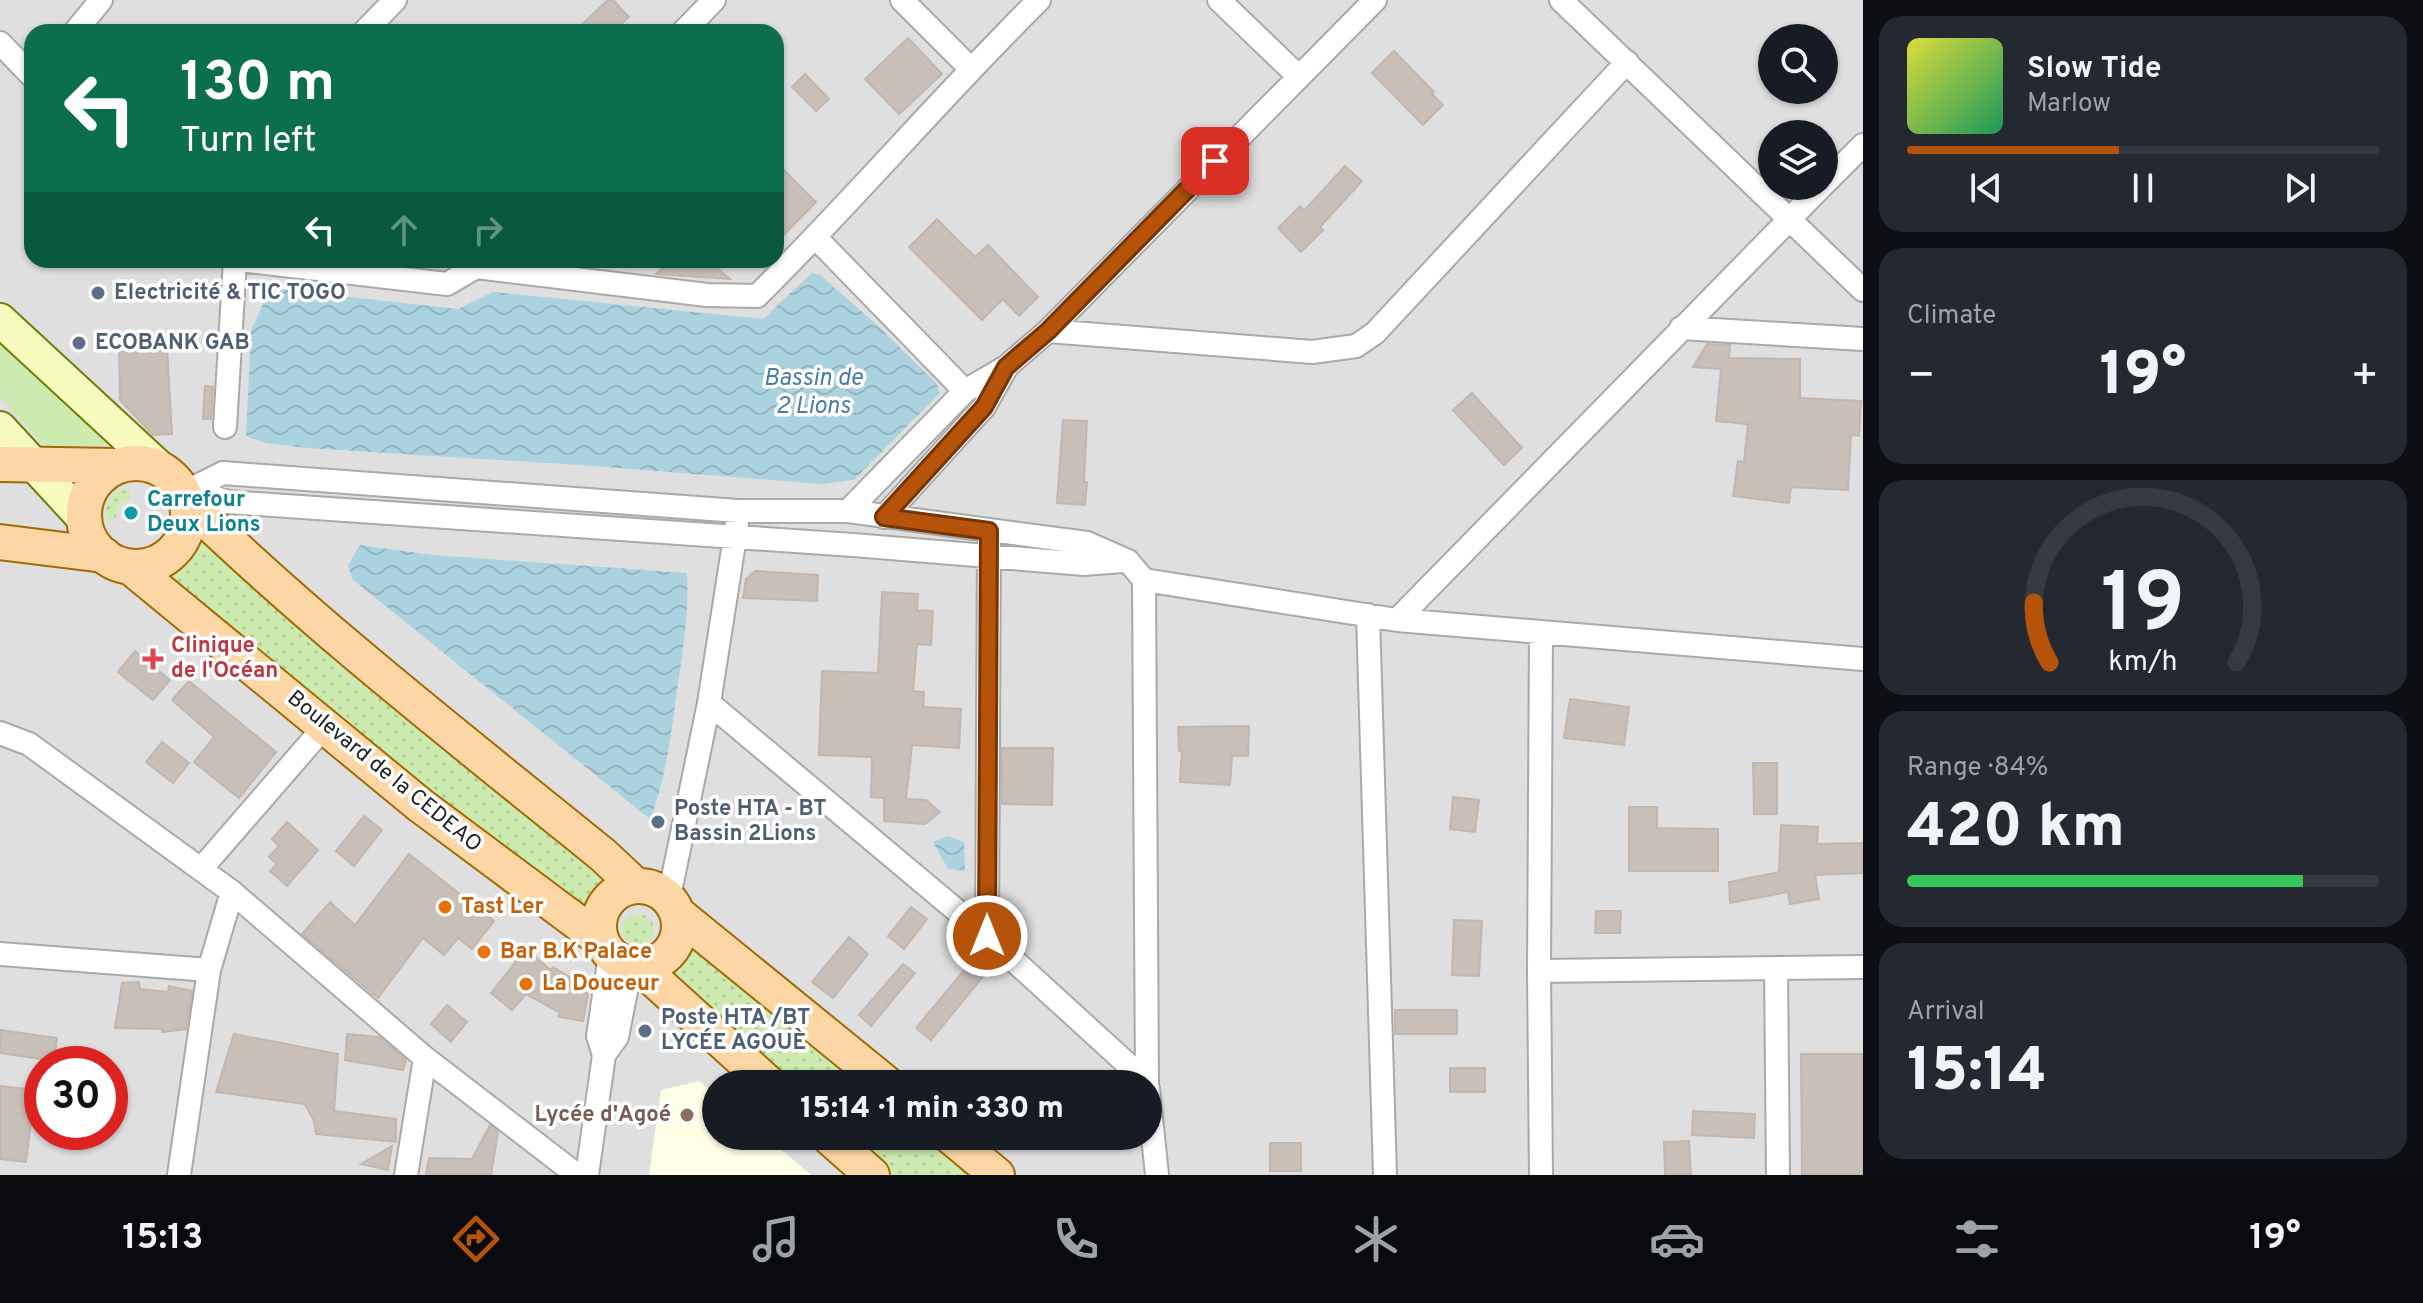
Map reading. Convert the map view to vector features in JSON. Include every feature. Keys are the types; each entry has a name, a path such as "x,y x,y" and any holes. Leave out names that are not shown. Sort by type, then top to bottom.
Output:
{"main road":[{"path":"0,320 173,479 258,571 603,855 635,885"},
{"path":"0,428 83,518 93,545 119,562"},
{"path":"0,464 115,466 138,462 160,468"},
{"path":"83,518 86,497 97,479 115,466"},
{"path":"0,542 119,562 156,565 177,550 188,527 186,494"},
{"name":"Boulevard de la CEDEAO","path":"119,562 420,805 620,957 753,1070"},
{"path":"674,906 679,933 672,950 658,962 620,957 599,921 604,904 617,891 635,885 653,887 870,1070"},
{"path":"844,1150 872,1175"},
{"path":"967,1150 997,1175"}],"street":[{"path":"82,24 101,0"},
{"path":"372,24 395,0"},
{"path":"691,24 714,0"},
{"path":"902,0 970,68"},
{"path":"514,268 707,295 757,296 816,238 970,68 1039,0"},
{"path":"1219,0 1298,76"},
{"path":"848,511 965,391 1006,367 1048,331 1375,0"},
{"path":"1561,0 1863,290"},
{"path":"0,43 24,68"},
{"path":"1048,331 1312,352 1356,346 1375,333 1627,62"},
{"path":"1838,170 1863,145"},
{"path":"1397,620 1808,200"},
{"path":"816,238 965,391"},
{"path":"225,427 236,268"},
{"path":"307,268 447,284 471,268"},
{"path":"1681,328 1863,339"},
{"path":"884,517 984,407 1006,367"},
{"path":"186,494 223,473 738,511 848,511 1087,543 1128,561 1144,580 1148,1070"},
{"path":"186,494 228,502 1084,564 1128,561"},
{"path":"674,906 736,539 738,511"},
{"path":"987,936 989,531"},
{"path":"1144,580 1397,620 1863,659"},
{"path":"1368,615 1385,1175"},
{"path":"1541,633 1541,1175"},
{"path":"709,703 987,936 1132,1070"},
{"path":"201,869 325,726"},
{"path":"0,733 29,744 232,892 425,1058 577,1175"},
{"path":"179,1175 209,970 232,892"},
{"path":"0,954 209,970"},
{"path":"587,1175 604,1055 598,1036 620,957"},
{"path":"1539,971 1863,967"},
{"path":"1776,968 1778,1175"},
{"path":"406,1175 425,1058"},
{"path":"1154,1150 1157,1175"}],"shaded area":[{"path":"0,0 1863,0 1863,1175 0,1175"},
{"name":"Lycée d'Agoé","path":"699,1081 702,1083 702,1150 782,1150 811,1175 649,1175 661,1090"}],"green space":[{"path":"0,341 109,445 45,447 0,397"},
{"path":"131,487 130,498 119,505 116,518 108,523 106,509 110,499 119,491"},
{"path":"197,540 203,540 253,585 613,878 592,907 587,911 536,877 170,582 166,574 186,556"},
{"path":"638,914 650,918 654,930 650,942 638,946 626,942 622,930 626,918"},
{"path":"688,943 841,1070 771,1070 661,974"},
{"path":"865,1150 940,1150 972,1175 895,1175"}],"water":[{"name":"Bassin de 2 Lions","path":"812,273 820,275 877,325 936,383 940,393 854,480 822,484 308,448 266,443 246,436 251,331 270,288 458,309 493,292 763,319"},
{"path":"360,545 433,555 687,573 685,632 672,724 664,772 650,819 352,579 348,565"},
{"path":"947,836 964,842 965,871 948,869 933,842"}],"building":[{"path":"608,0 613,0 629,17 621,24 582,24"},
{"path":"908,38 942,74 899,114 865,79"},
{"path":"1394,51 1443,105 1423,125 1372,73"},
{"path":"805,74 829,99 816,111 792,87"},
{"path":"1345,166 1362,181 1301,252 1278,228 1300,206 1304,211"},
{"path":"784,170 816,202 784,235"},
{"path":"937,219 975,257 988,245 1038,297 1019,316 1003,299 982,320 909,247"},
{"path":"663,268 717,268 730,279 656,274"},
{"path":"1707,344 1730,345 1729,358 1800,359 1800,398 1861,401 1859,436 1851,435 1848,490 1791,487 1789,503 1733,496 1738,461 1744,462 1748,424 1716,421 1721,369 1693,367"},
{"path":"167,348 172,434 153,435 120,400 119,349"},
{"path":"205,386 213,387 211,419 203,419"},
{"path":"1472,393 1522,448 1504,465 1453,410"},
{"path":"1063,420 1087,421 1085,505 1057,503"},
{"path":"755,571 818,575 817,601 743,598 746,579"},
{"path":"882,592 918,594 917,610 933,611 931,645 917,644 913,691 924,692 923,707 961,709 959,748 912,745 906,799 926,800 940,812 925,824 884,821 884,798 871,797 872,757 819,755 822,671 878,673"},
{"path":"135,651 170,680 153,700 118,672"},
{"path":"189,681 276,752 239,798 194,762 214,737 172,700"},
{"path":"1570,699 1629,707 1624,745 1564,738"},
{"path":"1249,726 1248,756 1232,756 1230,785 1180,782 1182,751 1179,751 1178,727"},
{"path":"162,742 189,763 173,783 146,762"},
{"path":"1002,748 1053,748 1052,805 1002,804"},
{"path":"1753,763 1777,763 1777,814 1754,814"},
{"path":"1453,797 1479,800 1475,832 1450,829"},
{"path":"1629,807 1657,807 1657,828 1718,829 1718,871 1629,871"},
{"path":"364,816 382,830 354,866 336,851"},
{"path":"287,822 318,850 287,886 270,871 277,864 269,857 279,846 272,839"},
{"path":"1781,825 1818,827 1817,844 1863,843 1863,873 1815,875 1819,899 1790,904 1788,892 1730,903 1729,882 1779,872"},
{"path":"409,854 494,921 472,949 458,938 444,955 423,938 378,998 302,934 330,902 355,925"},
{"path":"911,907 927,919 904,949 888,936"},
{"path":"1596,911 1621,911 1620,933 1595,933"},
{"path":"1454,920 1482,921 1479,976 1452,975"},
{"path":"849,937 868,954 833,998 812,982"},
{"path":"526,949 551,970 553,967 581,984 588,995 583,1021 559,1017 559,1012 526,994 512,1010 491,993"},
{"path":"976,956 990,968 931,1040 916,1028"},
{"path":"903,964 915,973 871,1026 859,1015"},
{"path":"139,982 140,989 168,992 169,986 192,991 186,1029 162,1032 162,1029 115,1028 122,983"},
{"path":"447,1005 467,1022 451,1042 431,1024"},
{"path":"1395,1010 1457,1010 1457,1034 1395,1034"},
{"path":"0,1030 57,1038 56,1046 24,1046 24,1057 0,1053"},
{"path":"234,1034 338,1054 334,1111 396,1119 396,1142 316,1134 314,1121 305,1104 216,1092"},
{"path":"347,1034 379,1037 406,1060 403,1070 345,1060"},
{"path":"1801,1054 1863,1054 1863,1175 1802,1175"},
{"path":"1450,1068 1485,1068 1485,1092 1450,1092"},
{"path":"0,1086 24,1089 26,1162 0,1159"},
{"path":"1693,1111 1755,1114 1754,1138 1692,1135"},
{"path":"490,1125 498,1132 491,1175 426,1175 429,1158 472,1159"},
{"path":"1689,1141 1691,1175 1665,1175 1664,1142"},
{"path":"1270,1143 1301,1143 1301,1171 1270,1171"},
{"path":"392,1146 388,1170 361,1164"}],"place":[{"name":"Electricité & TIC TOGO","path":"98,293"},
{"name":"ECOBANK GAB","path":"79,343"},
{"name":"Carrefour Deux Lions","path":"131,513"},
{"name":"Clinique de l'Océan","path":"153,659"},
{"name":"Poste HTA - BT Bassin 2Lions","path":"658,822"},
{"name":"Tast Ler","path":"445,907"},
{"name":"Bar B.K Palace","path":"484,952"},
{"name":"La Douceur","path":"526,984"},
{"name":"Poste HTA /BT LYCÉE AGOUÈ","path":"645,1031"},
{"name":"Lycée d'Agoé","path":"687,1115"}],"route":[{"path":"987,936 989,531 884,517 984,407 1006,367 1048,331 1215,161"}]}
